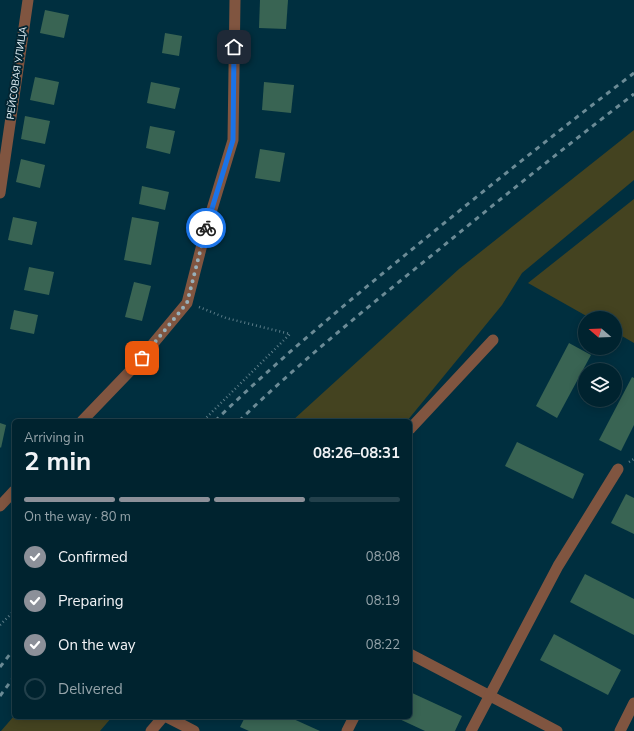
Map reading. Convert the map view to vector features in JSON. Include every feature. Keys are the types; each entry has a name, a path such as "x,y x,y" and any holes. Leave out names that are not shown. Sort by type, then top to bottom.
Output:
{"street":[{"name":"РЕЙСОВАЯ УЛИЦА","path":"0,193 28,0"},
{"path":"84,419 132,369 187,303 206,229 233,140 235,0"},
{"path":"412,427 493,340"},
{"path":"471,731 488,696 558,566 618,469"},
{"path":"0,506 12,494"},
{"path":"412,655 557,731"},
{"path":"620,731 634,703"},
{"path":"151,731 161,719"},
{"path":"172,719 194,731"},
{"path":"346,731 353,719"}],"path":[{"path":"187,303 226,318 290,334 205,419"},
{"path":"0,625 12,613"}],"shaded area":[{"path":"634,130 634,180 522,273 502,305 409,419 294,419 459,269"},
{"path":"634,199 634,343 622,336 622,311 578,311 528,283"},
{"path":"12,718 110,719 100,731 1,731"}],"building":[{"path":"260,0 288,0 286,29 259,28"},
{"path":"45,10 69,15 64,38 40,33"},
{"path":"165,33 182,36 179,56 162,53"},
{"path":"35,77 59,82 54,105 30,100"},
{"path":"151,82 180,88 175,109 147,103"},
{"path":"264,82 294,85 291,113 262,110"},
{"path":"25,116 50,121 45,144 21,139"},
{"path":"150,126 175,131 170,154 146,148"},
{"path":"260,149 285,153 280,182 255,178"},
{"path":"21,159 45,165 40,188 16,182"},
{"path":"142,186 169,192 165,210 139,204"},
{"path":"13,217 37,222 32,245 8,240"},
{"path":"132,217 159,222 151,265 124,260"},
{"path":"29,267 54,272 49,295 24,290"},
{"path":"134,282 151,286 142,321 125,317"},
{"path":"14,310 38,315 34,334 10,329"},
{"path":"569,343 578,348 578,355 591,355 587,363 578,363 578,379 557,418 536,406"},
{"path":"632,377 634,378 634,425 621,451 599,440 616,407 622,407 622,396"},
{"path":"0,423 6,425 1,448 0,447"},
{"path":"517,442 584,474 573,499 505,466"},
{"path":"626,494 634,498 634,534 611,523"},
{"path":"585,574 634,599 634,635 570,602"},
{"path":"554,634 621,670 608,695 540,660"},
{"path":"412,693 462,716 455,731 425,731 399,719 412,719"},
{"path":"244,719 293,719 320,731 249,731 240,727"}],"railway":[{"path":"217,419 269,371 352,299 510,170 634,73"},
{"path":"241,419 313,353 364,310 513,189 634,94"},
{"path":"0,667 12,652"},
{"path":"0,696 12,680"}],"way so far":[{"path":"142,358 187,303 206,228"}],"route":[{"path":"206,228 233,140 234,47"}]}
